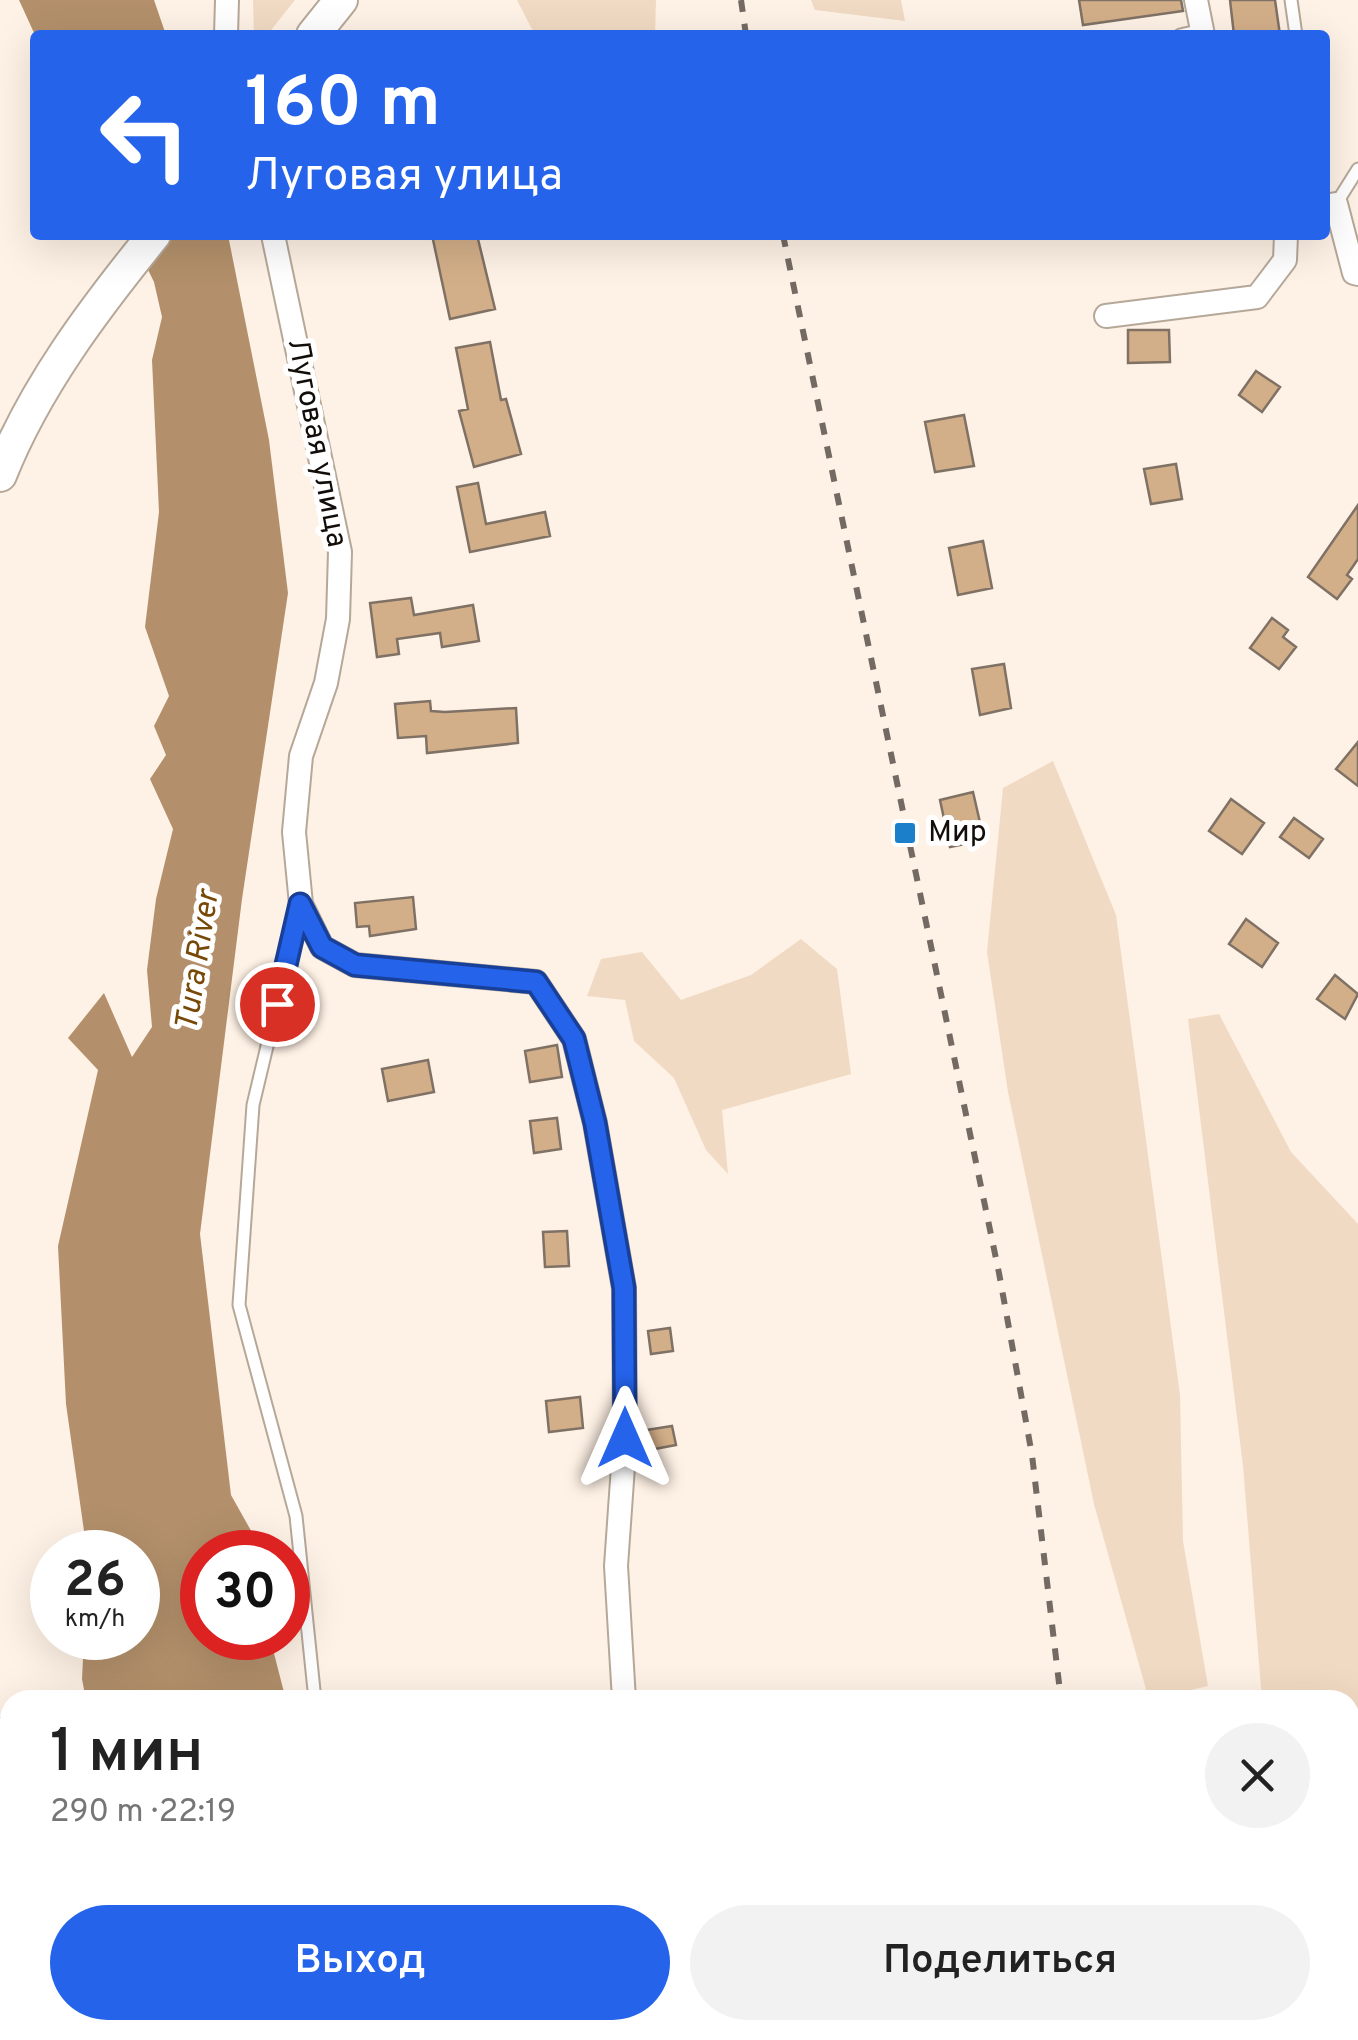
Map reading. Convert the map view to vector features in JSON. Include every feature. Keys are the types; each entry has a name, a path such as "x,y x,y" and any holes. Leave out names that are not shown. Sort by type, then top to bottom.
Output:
{"main road":[{"path":"317,30 341,0"},
{"path":"0,475 20,426 56,366 150,240"}],"street":[{"path":"226,30 227,0"},
{"path":"1195,30 1196,0"},
{"path":"1330,205 1354,273 1358,274"},
{"name":"Луговая улица","path":"274,240 340,552 332,651 301,756 294,832 300,904 322,947 355,965 536,982 574,1039 595,1123 624,1288 625,1438 616,1566 623,1690"},
{"path":"1106,316 1257,297 1285,260 1286,240"}],"lane":[{"path":"1291,0 1295,30"},
{"path":"1330,205 1358,169"},
{"path":"300,904 253,1105 239,1304 296,1516 314,1690"}],"shaded area":[{"path":"253,0 295,0 271,30 254,30"},
{"path":"517,0 656,0 655,30 532,30"},
{"path":"811,0 901,0 905,21 815,10"},
{"path":"1053,761 1116,915 1180,1395 1183,1541 1208,1686 1191,1690 1146,1690 1094,1504 1008,1092 987,952 1003,788"},
{"path":"801,939 837,969 851,1074 722,1110 728,1174 706,1150 674,1078 634,1041 625,1000 587,996 601,959 642,952 681,1000 751,975"},
{"path":"1219,1014 1291,1152 1358,1224 1358,1690 1261,1690 1243,1466 1188,1019"}],"water":[{"path":"19,0 154,0 164,30 33,30"},
{"name":"Tura River","path":"133,240 229,240 269,440 288,593 242,899 200,1234 231,1495 251,1530 180,1530 180,1660 276,1660 283,1690 84,1690 82,1679 83,1660 160,1660 160,1530 84,1530 66,1404 58,1246 98,1070 68,1038 104,993 132,1057 152,1027 147,970 156,899 173,829 150,779 166,755 154,726 169,696 145,627 159,512 152,360 162,317 154,282"}],"building":[{"path":"1079,0 1181,0 1183,11 1083,25"},
{"path":"1230,0 1275,0 1279,30 1233,30"},
{"path":"433,240 478,240 495,309 450,319"},
{"path":"1128,330 1169,330 1170,362 1128,363"},
{"path":"490,342 501,400 506,399 521,454 474,467 459,411 468,409 456,348"},
{"path":"1256,371 1280,387 1262,412 1239,395"},
{"path":"964,415 974,466 935,472 925,422"},
{"path":"1176,464 1182,499 1151,504 1144,469"},
{"path":"478,483 486,524 545,512 550,536 470,552 457,487"},
{"path":"1358,505 1358,559 1347,575 1352,579 1337,599 1308,577"},
{"path":"983,541 992,588 958,595 949,548"},
{"path":"411,598 414,615 473,605 479,641 442,647 440,633 397,639 399,654 377,657 370,603"},
{"path":"1272,618 1288,630 1283,637 1296,647 1279,669 1250,648"},
{"path":"1004,664 1011,708 980,715 972,669"},
{"path":"430,701 431,711 516,708 518,743 427,753 426,736 398,738 395,704"},
{"path":"1358,742 1358,786 1336,769"},
{"path":"973,792 984,840 950,847 940,800"},
{"path":"1231,799 1264,823 1242,854 1209,831"},
{"path":"1294,818 1323,839 1309,858 1280,837"},
{"path":"413,897 416,929 370,936 369,926 357,927 355,903"},
{"path":"1246,919 1278,943 1262,967 1229,944"},
{"path":"1335,975 1358,994 1345,1019 1317,999"},
{"path":"557,1045 562,1077 530,1082 525,1051"},
{"path":"428,1060 434,1092 388,1101 382,1069"},
{"path":"557,1118 561,1149 534,1153 530,1121"},
{"path":"567,1231 569,1266 545,1267 543,1232"},
{"path":"670,1328 673,1351 651,1354 648,1331"},
{"path":"580,1397 583,1428 549,1432 546,1401"},
{"path":"672,1426 676,1445 639,1452 640,1431"}],"railway":[{"path":"741,0 745,30"},
{"path":"784,240 999,1273 1032,1455 1060,1690"}],"place":[{"name":"Мир","path":"905,833"}],"route":[{"path":"277,1004 300,904 322,947 355,965 536,982 574,1039 595,1123 624,1288 625,1438"}]}
